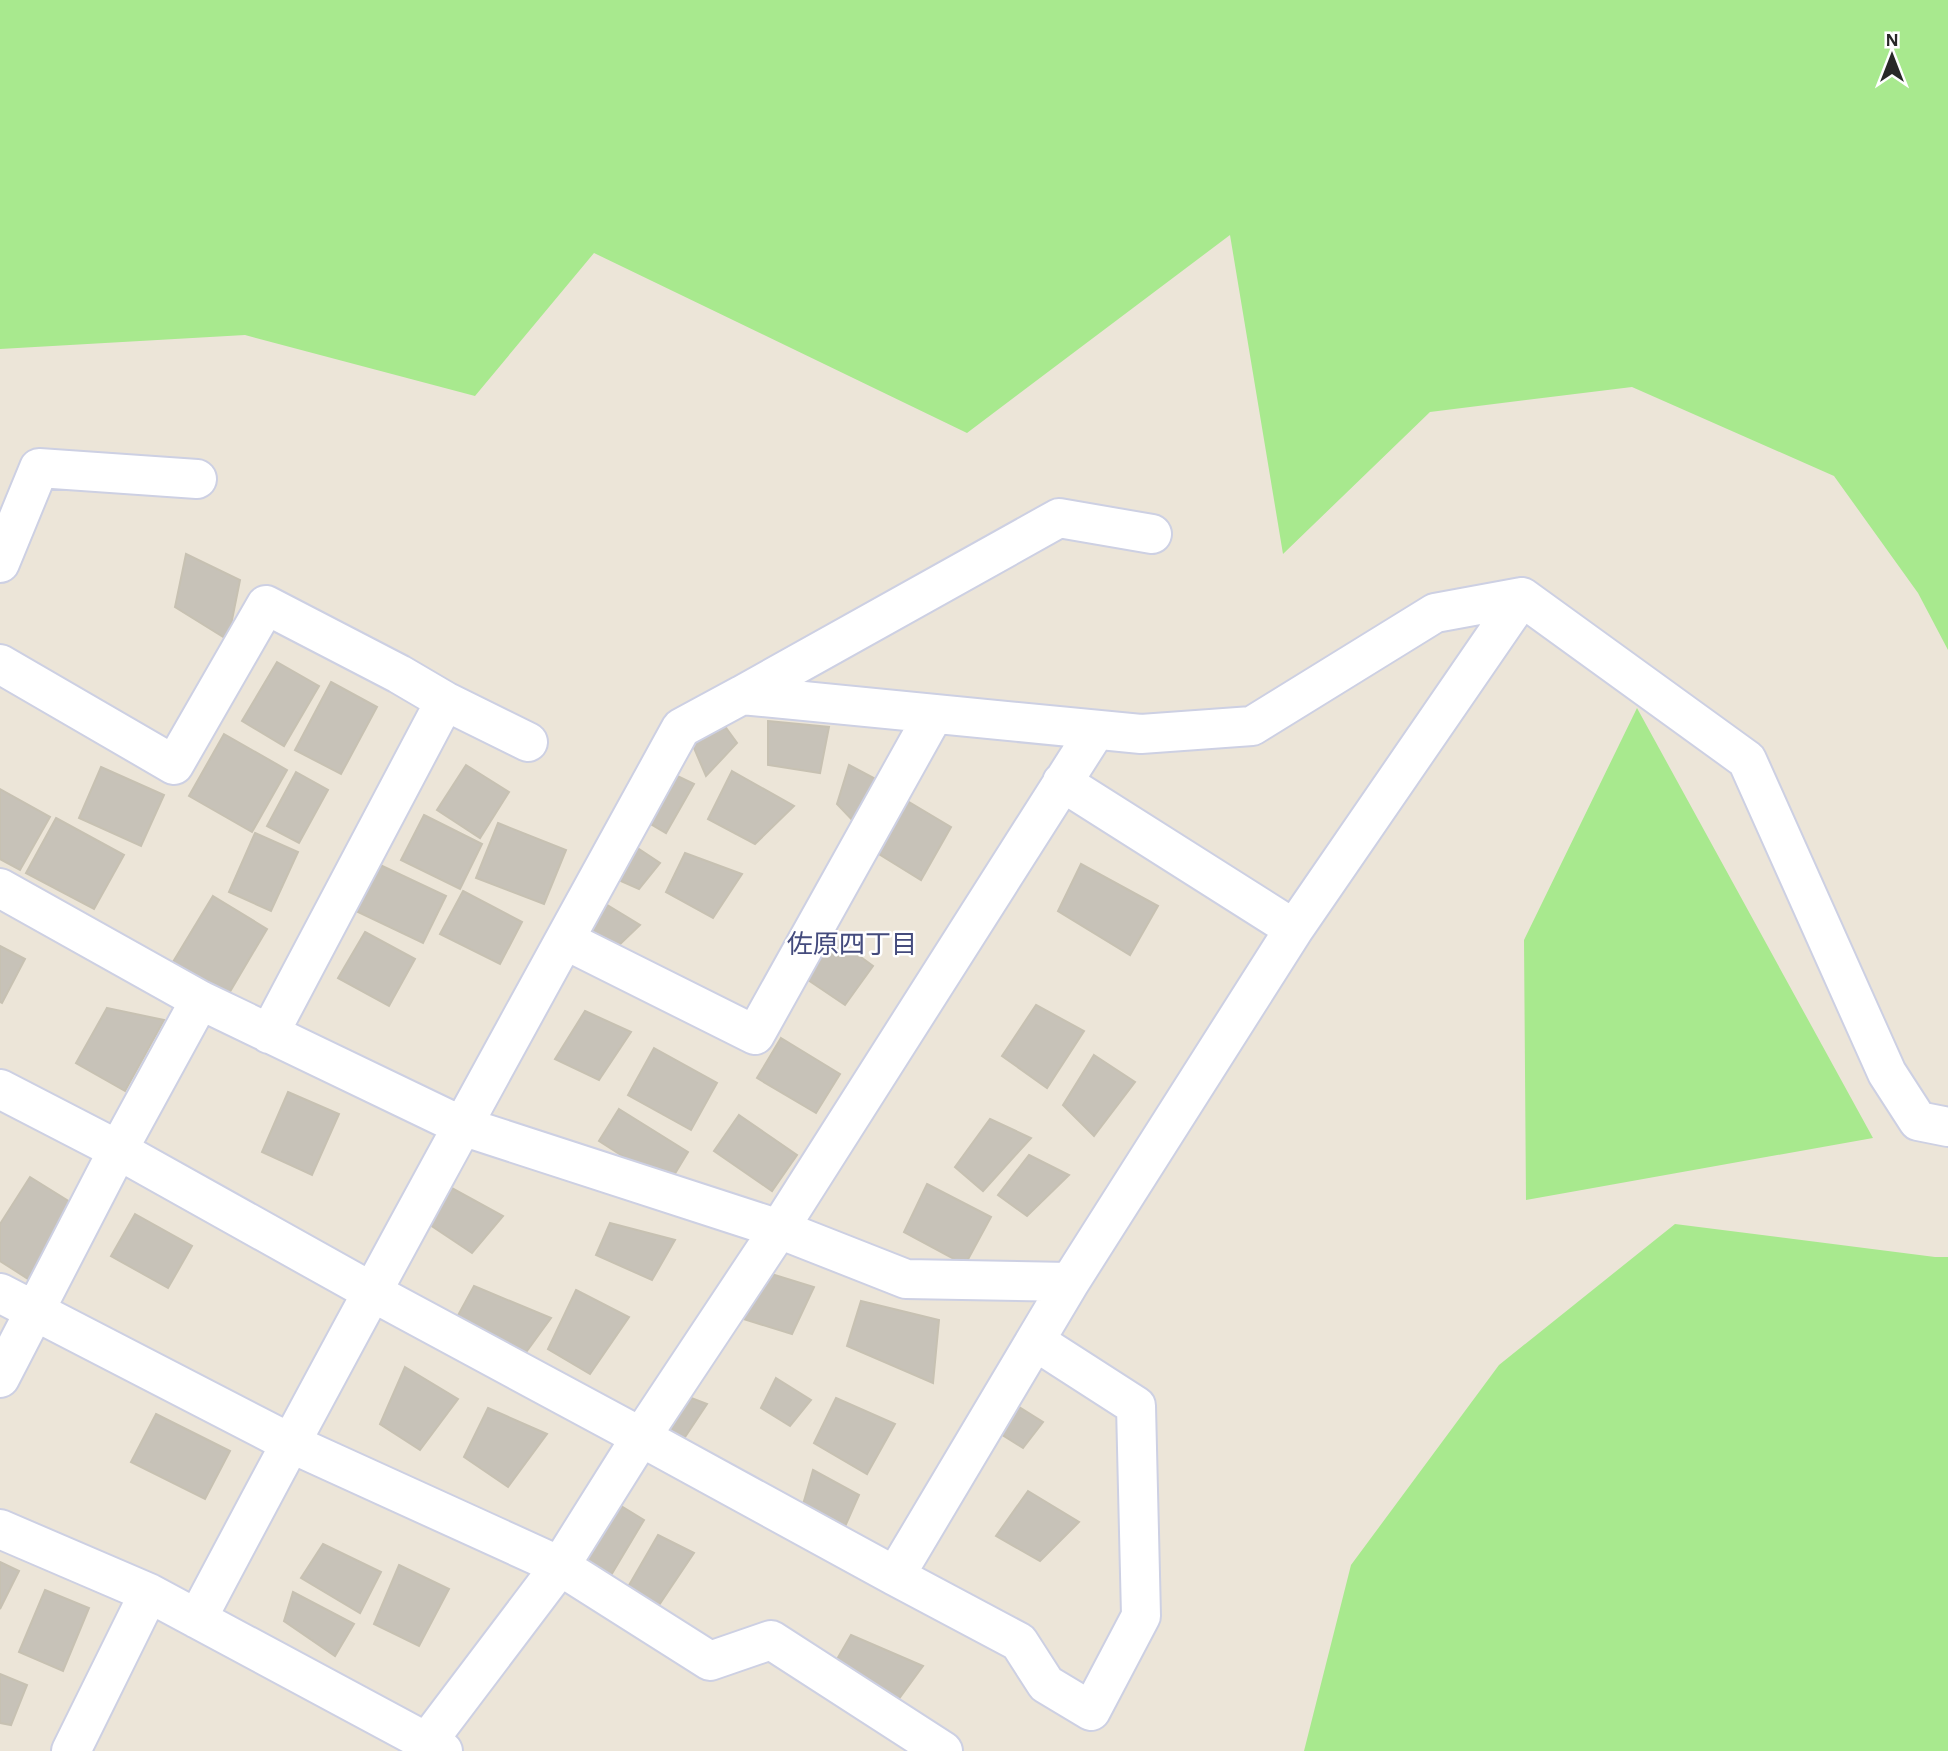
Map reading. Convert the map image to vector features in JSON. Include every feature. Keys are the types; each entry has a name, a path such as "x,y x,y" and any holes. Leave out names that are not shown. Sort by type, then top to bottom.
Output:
{"street":[{"path":"0,563 39,468 197,479"},
{"path":"197,1619 462,1126 681,729 1059,518 1152,534"},
{"path":"742,695 1141,734 1252,726 1435,613 1522,597 1747,760 1887,1073 1918,1121 1948,1126"},
{"path":"895,1576 1070,1282 1294,929 1522,597"},
{"path":"0,664 174,765 267,605 445,701 528,742"},
{"path":"269,1034 445,701"},
{"path":"565,940 755,1035 934,714"},
{"path":"0,1529 149,1593 435,1747 560,1566 779,1229 1096,730"},
{"path":"1062,782 1294,929"},
{"path":"0,888 200,1000 462,1126 779,1229 906,1279 1070,1282"},
{"path":"0,1378 118,1150 200,1000"},
{"path":"0,1089 118,1150 372,1292 1020,1642 1046,1684 1091,1711 1141,1616 1136,1406 1035,1341"},
{"path":"0,1293 290,1443 560,1566 710,1661 771,1640 943,1751"},
{"path":"71,1751 149,1593"}],"green space":[{"path":"0,0 1948,0 1948,650 1918,593 1834,476 1632,387 1430,412 1283,554 1230,235 967,433 594,253 475,396 245,335 0,349"},
{"path":"1637,708 1873,1138 1526,1200 1524,940"},
{"path":"1675,1224 1948,1257 1948,1751 1304,1751 1351,1565 1499,1365"}],"building":[{"path":"186,554 240,580 228,640 175,607"},
{"path":"277,662 319,686 284,746 242,721"},
{"path":"331,682 377,707 341,774 295,750"},
{"path":"768,721 829,727 820,773 768,765"},
{"path":"724,725 737,743 706,776 691,741"},
{"path":"224,734 287,770 252,832 189,796"},
{"path":"466,765 509,792 480,838 437,810"},
{"path":"849,765 881,782 855,823 837,804"},
{"path":"101,767 164,795 141,846 79,818"},
{"path":"732,771 794,806 755,844 708,819"},
{"path":"296,772 328,790 299,843 267,826"},
{"path":"669,772 694,784 666,833 644,820"},
{"path":"0,789 50,817 20,870 0,859"},
{"path":"904,799 951,827 921,880 877,853"},
{"path":"424,815 482,844 460,889 401,860"},
{"path":"56,818 124,855 94,909 26,873"},
{"path":"498,823 566,850 544,904 476,878"},
{"path":"255,833 298,852 271,911 229,892"},
{"path":"630,843 660,863 639,889 614,878"},
{"path":"685,853 742,874 713,918 666,892"},
{"path":"378,864 446,896 423,943 356,911"},
{"path":"1081,864 1158,906 1130,955 1058,911"},
{"path":"463,891 522,922 500,964 440,934"},
{"path":"213,896 267,929 225,1000 170,967"},
{"path":"604,903 640,925 617,947 590,934"},
{"path":"365,932 415,959 389,1006 338,978"},
{"path":"832,936 873,966 845,1005 808,980"},
{"path":"0,946 25,959 2,1003 0,1002"},
{"path":"1036,1005 1084,1031 1047,1088 1002,1056"},
{"path":"107,1008 164,1020 125,1091 76,1063"},
{"path":"585,1011 631,1032 599,1080 555,1059"},
{"path":"781,1038 840,1074 816,1113 757,1078"},
{"path":"654,1048 717,1083 691,1130 628,1095"},
{"path":"1094,1055 1135,1082 1094,1136 1063,1105"},
{"path":"288,1092 339,1114 312,1175 262,1152"},
{"path":"619,1109 688,1152 668,1185 599,1141"},
{"path":"739,1115 797,1155 772,1191 714,1151"},
{"path":"990,1119 1031,1138 983,1191 955,1167"},
{"path":"1029,1155 1069,1175 1027,1216 998,1195"},
{"path":"30,1177 83,1210 36,1284 0,1261 0,1224"},
{"path":"927,1184 991,1217 965,1265 904,1232"},
{"path":"448,1186 503,1216 472,1253 430,1225"},
{"path":"135,1214 192,1246 168,1288 111,1256"},
{"path":"610,1223 675,1240 652,1280 596,1255"},
{"path":"765,1272 814,1287 792,1334 737,1317"},
{"path":"474,1286 551,1318 524,1355 456,1319"},
{"path":"576,1290 629,1317 590,1374 548,1349"},
{"path":"861,1301 939,1320 933,1383 847,1346"},
{"path":"405,1367 458,1399 420,1450 380,1424"},
{"path":"776,1378 811,1400 790,1426 761,1408"},
{"path":"686,1396 707,1404 681,1443 663,1429"},
{"path":"836,1398 895,1424 867,1474 814,1443"},
{"path":"1016,1405 1043,1422 1023,1448 999,1433"},
{"path":"488,1408 547,1434 508,1487 464,1457"},
{"path":"156,1414 230,1451 205,1499 131,1462"},
{"path":"813,1470 859,1495 843,1531 802,1508"},
{"path":"1028,1491 1079,1522 1040,1561 996,1536"},
{"path":"613,1501 644,1520 607,1582 577,1564"},
{"path":"658,1535 694,1553 657,1608 628,1587"},
{"path":"323,1544 381,1572 360,1613 301,1578"},
{"path":"0,1562 19,1571 0,1609"},
{"path":"399,1565 449,1589 419,1646 374,1624"},
{"path":"45,1590 89,1608 63,1671 19,1652"},
{"path":"293,1592 354,1624 335,1656 284,1621"},
{"path":"851,1635 923,1666 893,1707 832,1668"},
{"path":"0,1674 27,1685 11,1725 0,1723"}],"district":[{"name":"佐原四丁目","path":"852,945"}]}
